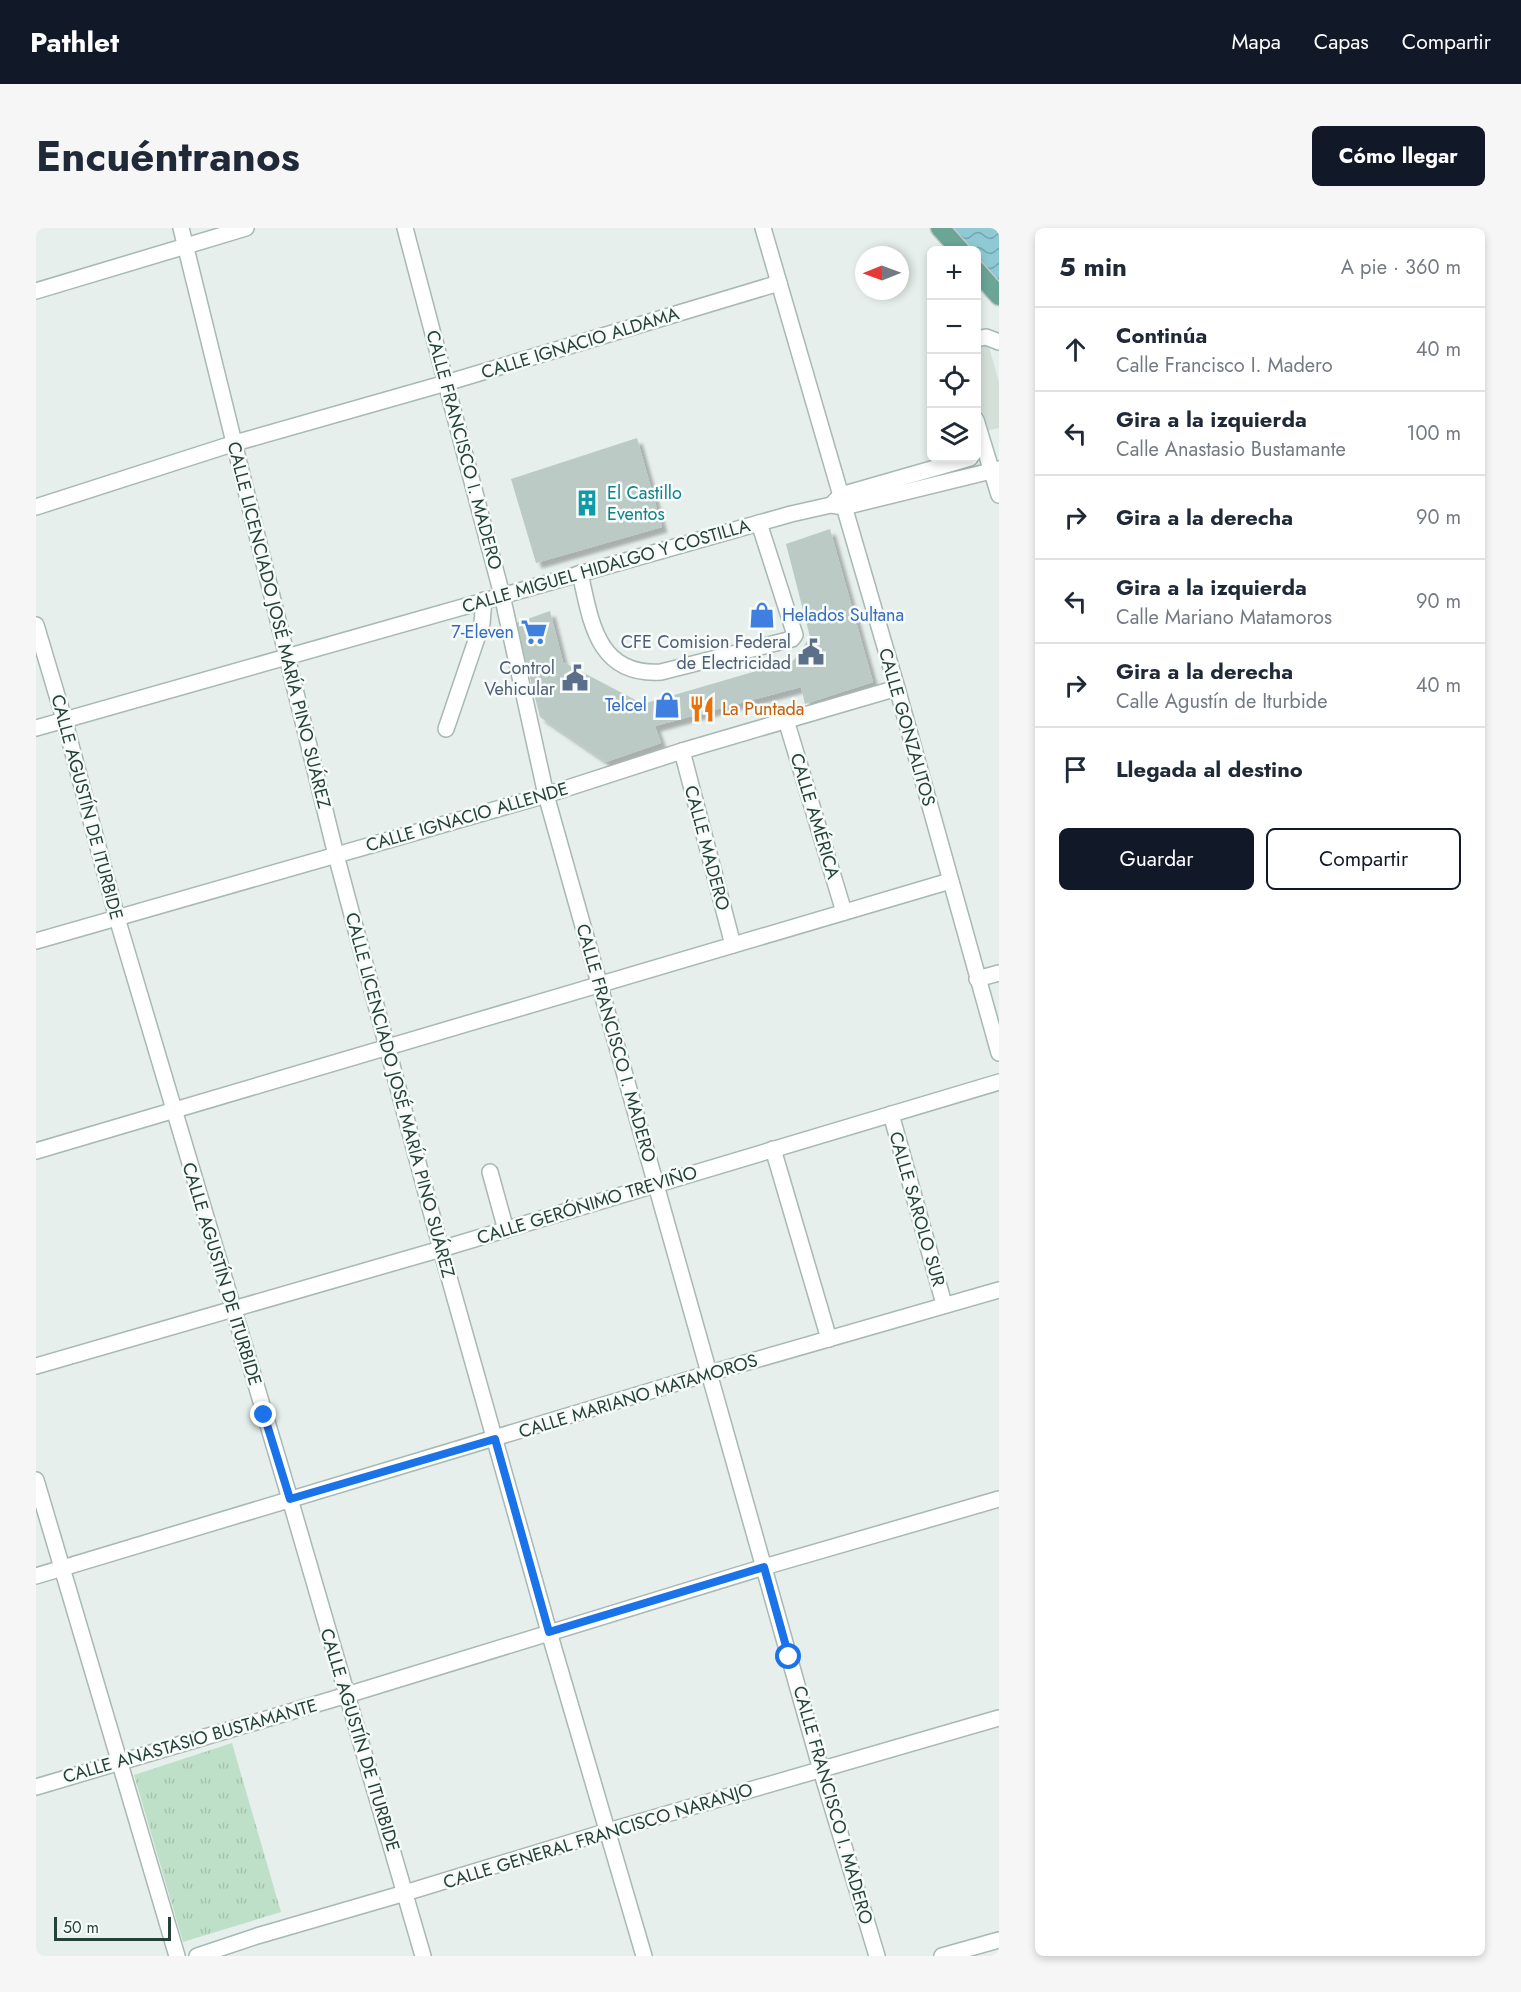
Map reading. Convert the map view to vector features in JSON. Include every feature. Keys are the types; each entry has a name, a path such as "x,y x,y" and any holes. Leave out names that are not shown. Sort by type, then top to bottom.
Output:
{"main road":[{"path":"940,228 956,246"},
{"path":"981,276 999,296"}],"street":[{"name":"CALLE LICENCIADO JOSÉ MARÍA PINO SUÁREZ","path":"181,228 336,855 441,1249 549,1632 644,1956"},
{"path":"36,291 246,228"},
{"name":"CALLE FRANCISCO I. MADERO","path":"405,228 502,595 546,795 821,1770 877,1956"},
{"name":"CALLE GONZALITOS","path":"763,228 838,502 897,688 999,1053"},
{"name":"CALLE IGNACIO ALDAMA","path":"36,507 235,443 779,283"},
{"path":"981,338 986,337 999,342"},
{"path":"981,435 996,470 999,495"},
{"path":"838,502 958,462"},
{"path":"838,502 996,470"},
{"name":"CALLE MIGUEL HIDALGO Y COSTILLA","path":"36,728 287,655 838,502"},
{"path":"580,573 598,641 618,662 639,671 661,672 792,639 795,635 759,523"},
{"path":"446,729 481,629 483,600"},
{"name":"CALLE AGUSTÍN DE ITURBIDE","path":"36,625 64,719 117,918 423,1956"},
{"name":"CALLE IGNACIO ALLENDE","path":"36,941 546,795 682,751 897,688"},
{"name":"CALLE AMÉRICA","path":"786,720 844,912"},
{"name":"CALLE MADERO","path":"682,751 733,945"},
{"path":"36,1151 950,881"},
{"path":"977,980 999,973"},
{"name":"CALLE GERÓNIMO TREVIÑO","path":"36,1365 506,1230 999,1082"},
{"name":"CALLE SAROLO SUR","path":"891,1114 944,1304"},
{"path":"773,1149 829,1339"},
{"path":"490,1172 506,1230"},
{"name":"CALLE MARIANO MATAMOROS","path":"36,1576 710,1373 999,1290"},
{"path":"36,1480 177,1956"},
{"name":"CALLE ANASTASIO BUSTAMANTE","path":"36,1787 347,1695 764,1567 999,1499"},
{"name":"CALLE GENERAL FRANCISCO NARANJO","path":"198,1956 257,1936 608,1831 999,1718"},
{"path":"942,1956 999,1940"}],"shaded area":[{"path":"987,340 999,382 999,428 981,432 981,354 981,342"}],"green space":[{"path":"232,1743 281,1912 183,1942 134,1775"}],"water":[{"path":"940,228 999,228 999,296 981,275 981,246 956,246"}],"building":[{"name":"El Castillo Eventos","path":"637,438 662,527 536,563 511,479"},
{"path":"830,529 873,682 805,704 801,687 655,726 661,743 606,762 540,717 516,623 550,611 563,662 643,704 794,660 810,637 786,544"}],"place":[{"name":"El Castillo Eventos","path":"587,503"},
{"name":"Helados Sultana","path":"762,615"},
{"name":"7-Eleven","path":"534,632"},
{"name":"CFE Comision Federal de Electricidad","path":"811,652"},
{"name":"Control Vehicular","path":"575,678"},
{"name":"Telcel","path":"667,705"},
{"name":"La Puntada","path":"702,709"}],"route":[{"path":"264,1415 290,1499 495,1439 549,1632 764,1567 789,1657"}]}
